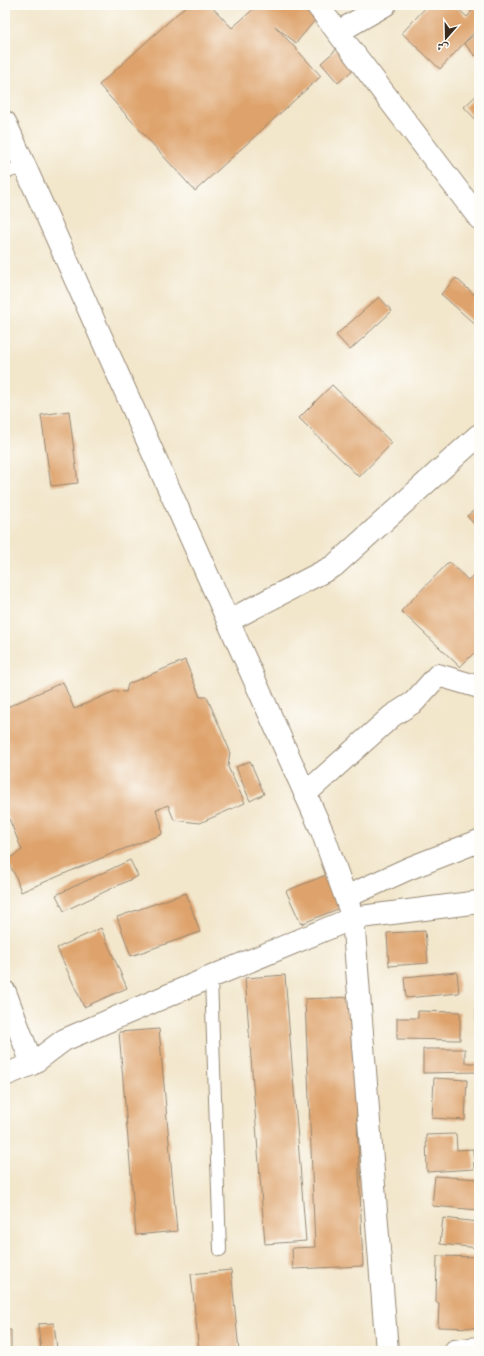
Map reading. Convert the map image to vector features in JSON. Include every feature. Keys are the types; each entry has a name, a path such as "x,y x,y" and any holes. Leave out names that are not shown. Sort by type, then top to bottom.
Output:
{"street":[{"path":"317,5 479,218"},
{"path":"338,32 385,5"},
{"path":"5,122 14,169 228,621 322,831 353,918 387,1351"},
{"path":"228,621 334,566 479,435"},
{"path":"306,794 392,716 414,702 438,675 479,687"},
{"path":"346,897 410,868 479,841"},
{"path":"5,1075 32,1064 64,1040 210,977 353,918 479,902"},
{"path":"5,992 32,1064"},
{"path":"455,1351 479,1348"}],"lane":[{"path":"210,977 220,1250"}],"building":[{"path":"187,5 210,5 232,28 258,5 299,5 316,19 296,43 275,26 321,76 195,191 99,85"},
{"path":"428,5 454,5 467,17 472,11 462,5 476,5 473,10 479,5 479,27 440,69 402,33"},
{"path":"479,31 479,52 475,56 464,43"},
{"path":"338,48 355,68 338,83 321,63"},
{"path":"479,93 479,123 464,107"},
{"path":"456,278 479,299 479,328 441,294"},
{"path":"379,297 392,311 350,350 336,335"},
{"path":"332,385 392,443 359,477 299,418"},
{"path":"69,411 78,483 51,486 41,415"},
{"path":"479,506 479,530 467,516"},
{"path":"449,562 468,580 478,571 479,572 479,658 474,653 460,667 401,611"},
{"path":"185,660 200,697 207,697 230,751 228,767 245,803 200,823 174,820 168,805 156,810 161,823 162,834 21,892 16,877 7,860 22,850 5,809 5,708 63,682 74,709 115,691 126,692 128,684"},
{"path":"250,761 264,794 250,801 236,767"},
{"path":"130,860 138,876 64,911 56,895"},
{"path":"326,875 340,908 301,924 286,891"},
{"path":"186,893 200,932 131,956 117,917"},
{"path":"101,928 127,988 84,1007 57,948"},
{"path":"425,931 428,963 389,966 387,933"},
{"path":"457,972 459,993 406,998 404,977"},
{"path":"285,975 306,1241 265,1244 245,978"},
{"path":"352,997 363,1266 293,1269 292,1248 315,1247 305,999"},
{"path":"476,1007 479,1007 479,1035 476,1035"},
{"path":"418,1011 460,1012 460,1040 397,1039 397,1018 418,1018"},
{"path":"159,1029 177,1231 136,1235 119,1032"},
{"path":"423,1049 465,1049 465,1063 479,1063 479,1072 423,1073"},
{"path":"434,1078 467,1080 465,1120 432,1118"},
{"path":"456,1134 457,1150 473,1149 474,1169 427,1172 426,1135"},
{"path":"435,1176 479,1179 479,1210 432,1206"},
{"path":"443,1218 479,1222 479,1248 440,1244"},
{"path":"437,1256 479,1257 479,1328 438,1327 439,1303 436,1302"},
{"path":"231,1270 239,1351 199,1351 191,1274"},
{"path":"54,1323 57,1349 41,1351 38,1324"},
{"path":"5,1330 11,1330 11,1351 5,1351"}]}
